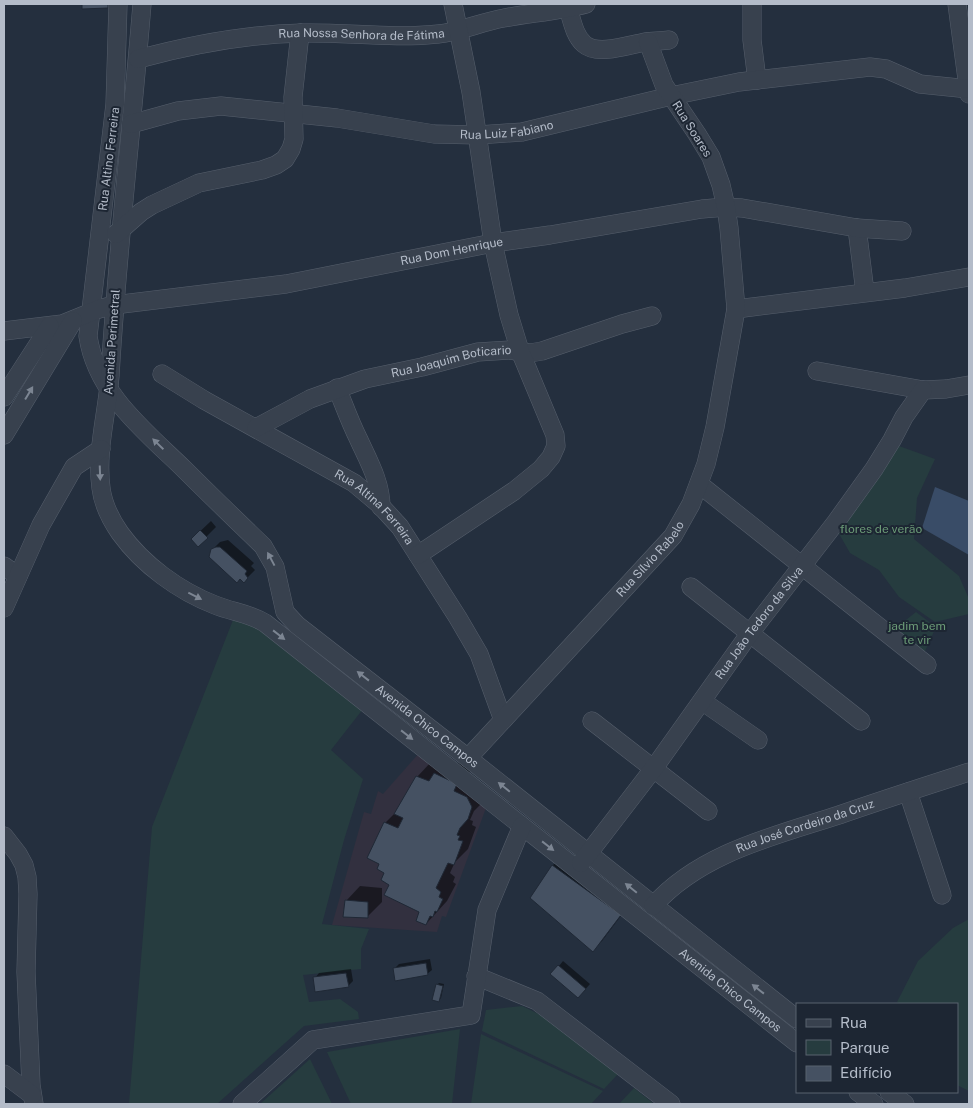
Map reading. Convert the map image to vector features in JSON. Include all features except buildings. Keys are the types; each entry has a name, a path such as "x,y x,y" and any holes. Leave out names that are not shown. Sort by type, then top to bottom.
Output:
{"street":[{"name":"Rua Altino Ferreira","path":"90,313 116,104 118,4"},
{"name":"Avenida Perimetral","path":"142,4 132,124 120,230 109,390 101,449 101,491 111,519 131,547 170,581 194,596 218,606 237,611"},
{"path":"418,555 514,491 541,469 551,457 556,446 555,435 520,351 509,315 493,243 478,135 453,4"},
{"name":"Rua Nossa Senhora de Fátima","path":"138,59 176,49 253,37 300,33 419,35 458,31 502,19 521,9 568,8 586,4"},
{"path":"752,4 752,40 757,80"},
{"path":"568,8 578,36 584,44 592,49 669,40"},
{"path":"962,8 969,91"},
{"path":"98,248 152,205 199,183 262,170 276,165 285,159 294,139 293,113 300,33"},
{"name":"Rua Soares","path":"648,42 664,85 711,158 721,185 726,207 736,309"},
{"name":"Rua Luiz Fabiano","path":"132,124 178,111 221,106 337,118 434,134 478,135 522,132 671,96 739,82 879,67 920,84 969,91"},
{"path":"116,104 133,104"},
{"name":"Rua Dom Henrique","path":"4,331 50,326 73,321 90,313 114,306 286,284 493,243 702,209 726,207 797,216 857,228 902,231"},
{"path":"857,228 865,292"},
{"path":"736,309 905,288 969,277"},
{"name":"Rua Sílvio Rabelo","path":"468,758 673,536 682,521 699,484 715,426 736,309"},
{"name":"Avenida Chico Campos","path":"90,313 88,336 90,345 96,364 109,390 131,417 263,546 275,567 285,612 288,617 796,1018"},
{"name":"Rua Joaquim Boticario","path":"256,428 310,399 365,379 422,367 478,352 542,351 652,316"},
{"path":"4,435 73,321"},
{"path":"4,398 50,326"},
{"path":"817,372 924,390 969,385"},
{"name":"Rua Altina Ferreira","path":"162,374 204,400 354,483 381,507 400,527 458,618 478,654 503,720"},
{"path":"337,388 377,480 381,494 381,507"},
{"name":"Rua João Tedoro da Silva","path":"577,869 654,768 750,633 874,469 904,417 924,390"},
{"path":"4,608 11,571 41,525 74,467 101,449"},
{"path":"699,484 927,665"},
{"path":"690,587 861,721"},
{"name":"Avenida Chico Campos","path":"237,611 265,623 796,1042"},
{"path":"378,712 390,697"},
{"path":"702,701 758,740"},
{"path":"592,721 708,811"},
{"name":"Rua José Cordeiro da Cruz","path":"653,906 687,875 713,860 788,831 969,772"},
{"path":"908,792 942,895"},
{"path":"242,1104 313,1040 471,1015 487,910 522,826"},
{"path":"4,836 18,854 24,865 27,877 26,972 33,1100"},
{"path":"476,976 537,1001 671,1104"},
{"path":"4,1074 33,1100"},
{"path":"859,1093 874,1104"},
{"path":"890,1093 905,1104"}],"shaded area":[{"path":"420,752 486,808 446,917 442,916 437,932 332,925 364,812 371,814 378,791 383,794"}],"green space":[{"name":"flores de verão","path":"899,446 935,459 917,498 914,539 959,576 969,599 969,614 935,622 899,597 879,570 850,553 838,532"},
{"name":"jadim bem te vir","path":"916,612 936,627 921,660 892,631"},
{"path":"233,620 256,624 363,709 331,750 363,779 344,840 322,924 369,929 361,949 361,969 303,975 309,1002 340,999 358,1012 359,1019 304,1026 217,1104 129,1104 152,827"},
{"path":"969,919 969,1091 958,1086 958,1003 897,1002 918,961 953,928"},
{"path":"522,1006 547,1018 618,1074 604,1089 482,1031 486,1010"},
{"path":"460,1029 452,1104 351,1104 327,1052"},
{"path":"481,1034 603,1091 591,1104 471,1104"},
{"path":"310,1059 332,1104 260,1104"},
{"path":"634,1088 654,1104 619,1104"}],"water":[{"path":"935,487 969,501 969,555 922,528"}]}
